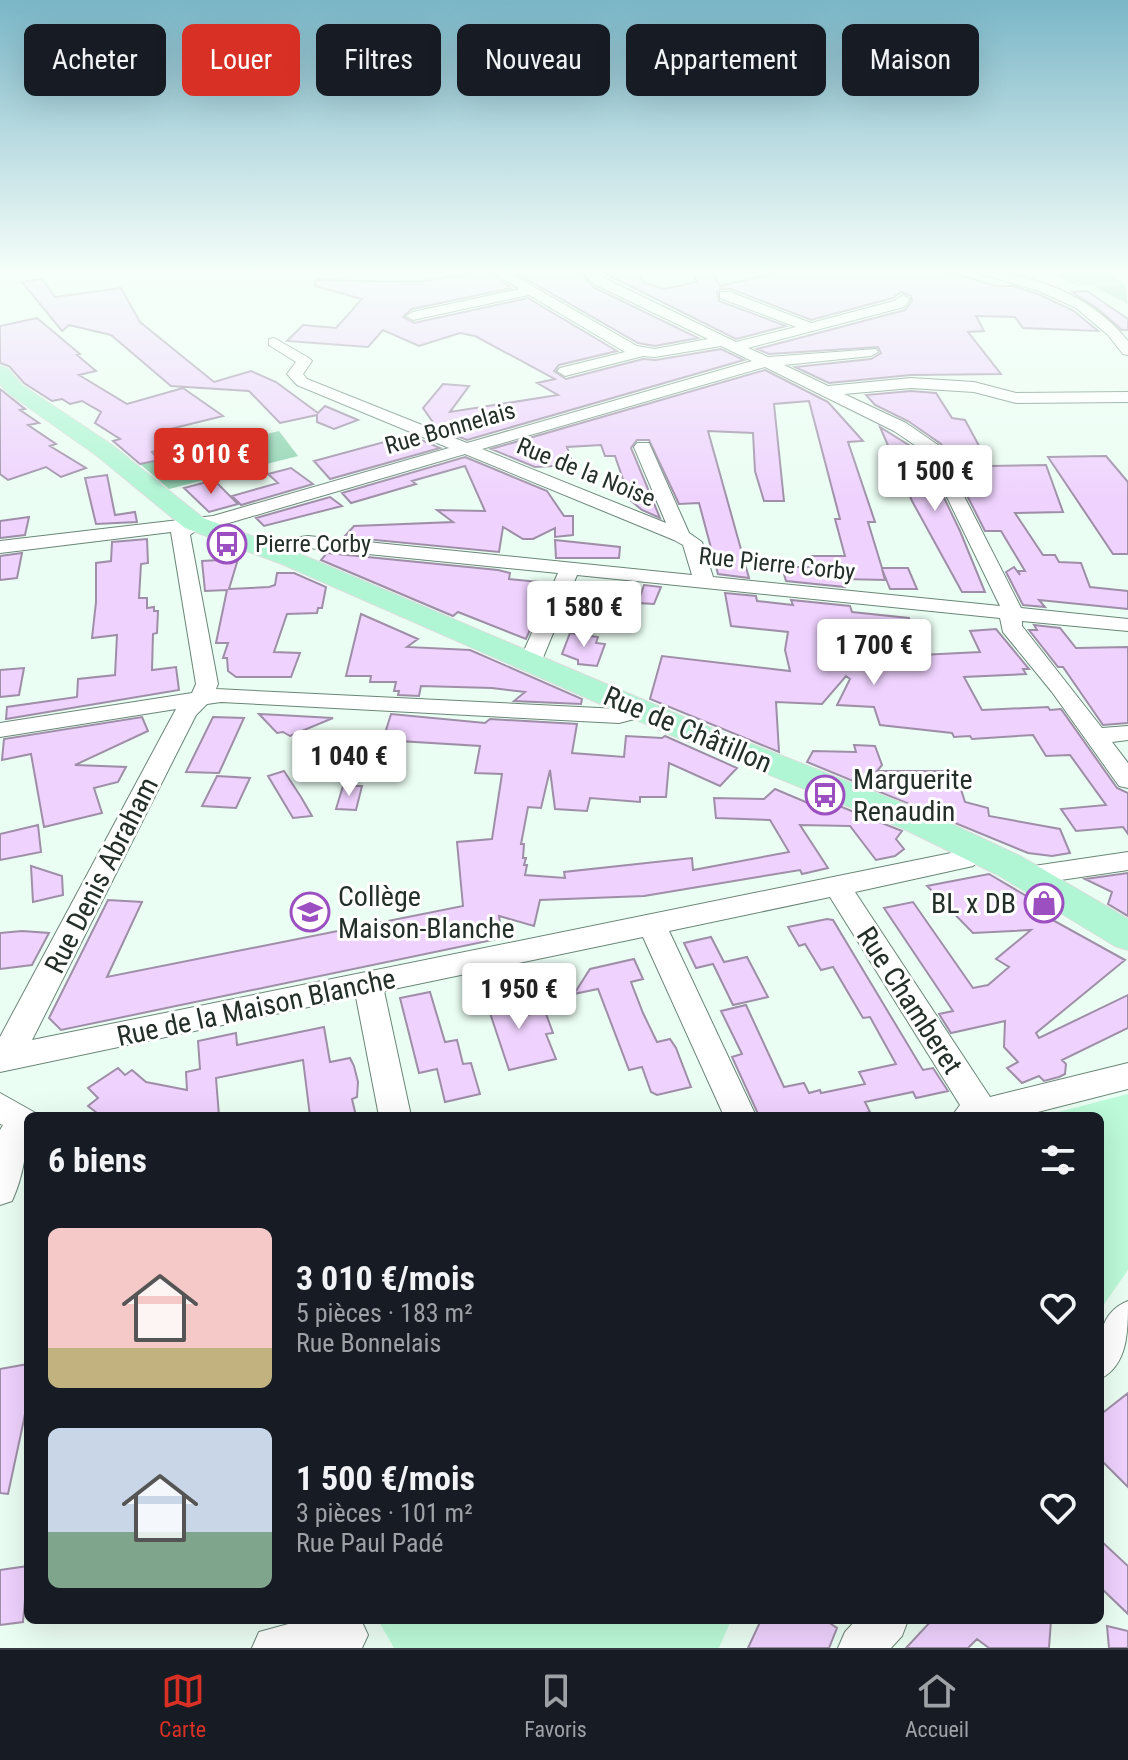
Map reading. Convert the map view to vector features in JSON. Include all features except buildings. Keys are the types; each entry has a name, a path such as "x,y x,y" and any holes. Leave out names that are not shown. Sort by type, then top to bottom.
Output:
{"main road":[{"name":"Rue de Châtillon","path":"0,372 15,389 104,450 194,523 291,559 642,710 916,821 1027,876 1128,936"}],"street":[{"name":"Rue de la Noise","path":"285,349 304,361 295,374 302,382 692,542 705,583"},
{"path":"635,349 641,352"},
{"path":"565,371 641,352 675,349"},
{"path":"738,349 900,427 932,449 1011,606 1011,627 1128,780"},
{"name":"Rue Bonnelais","path":"0,547 215,521 766,362 871,352"},
{"path":"825,391 911,383 974,387 1128,386"},
{"path":"974,387 1016,398 1128,397"},
{"path":"643,447 681,536"},
{"path":"194,523 180,533 207,684 202,696"},
{"name":"Rue Pierre Corby","path":"263,548 308,542 1128,625"},
{"name":"Rue Pierre Corby","path":"291,559 325,546"},
{"path":"531,660 570,569"},
{"path":"0,730 221,695 619,716 642,710"},
{"name":"Rue Denis Abraham","path":"0,1056 14,1044 186,712 202,696"},
{"path":"1095,736 1128,733"},
{"name":"Rue de la Maison Blanche","path":"0,1056 837,887 964,860 979,850"},
{"path":"1027,876 1128,861"},
{"name":"Rue Chamberet","path":"837,887 974,1112"},
{"path":"652,925 738,1112"},
{"path":"368,984 394,1112"},
{"path":"983,1112 1128,1076"},
{"path":"0,1190 17,1118"},
{"path":"1104,1354 1128,1319"},
{"path":"861,1648 882,1624"},
{"path":"275,1648 345,1634"}],"green space":[{"path":"279,431 298,456 169,489 140,464"},
{"path":"1128,1094 1128,1270 1104,1304 1104,1112 1058,1112"},
{"path":"380,1624 729,1624 719,1648 394,1648"}],"place":[{"name":"Pierre Corby","path":"227,544"},
{"name":"Marguerite Renaudin","path":"825,795"},
{"name":"BL x DB","path":"1044,903"},
{"name":"Collège Maison-Blanche","path":"310,912"}]}
